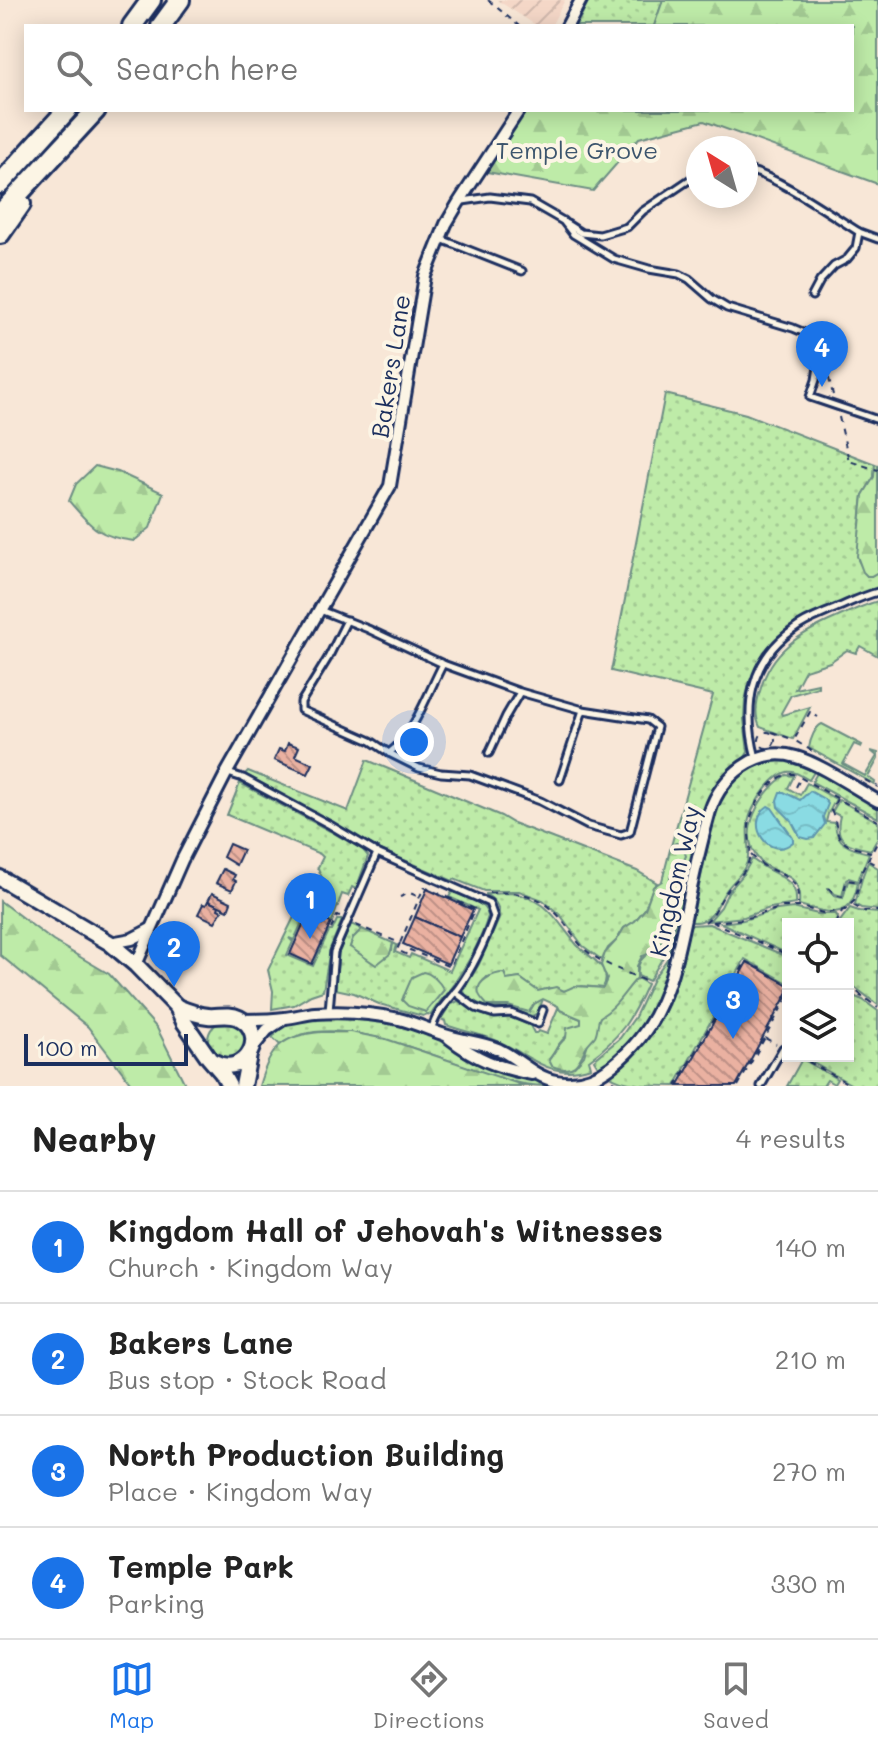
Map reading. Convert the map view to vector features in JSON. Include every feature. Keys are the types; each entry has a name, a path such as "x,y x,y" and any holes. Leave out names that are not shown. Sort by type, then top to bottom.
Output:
{"highway":[{"path":"133,24 151,0"},
{"path":"162,24 180,0"},
{"path":"0,184 65,112"},
{"path":"0,214 94,112"},
{"path":"0,177 45,135"},
{"path":"0,234 60,149"}],"main road":[{"path":"0,878 110,943 136,965 177,1007 184,1022 229,1086"},
{"path":"177,1007 210,1017 236,1017 251,1030 253,1043 243,1086"},
{"path":"204,1049 202,1039 207,1026 223,1015"},
{"path":"214,1062 233,1066 250,1052"}],"street":[{"path":"568,24 581,0"},
{"name":"Bakers Lane","path":"136,965 182,860 227,772 390,486 425,276 459,202 518,112"},
{"path":"756,759 781,755 796,757 878,801"},
{"name":"Kingdom Way","path":"446,1036 489,1063 571,1084 604,1072 630,1050 657,1014 669,986 713,802 730,777 756,759"},
{"path":"110,943 132,939 151,929"},
{"name":"Kingdom Way","path":"242,1020 347,1012 381,1016 492,1047 538,1075"},
{"path":"250,1052 267,1030 284,1019"}],"lane":[{"path":"758,173 859,232 878,239"},
{"path":"459,202 490,197 530,202 581,233 600,235 627,227 643,211 686,182"},
{"path":"563,221 573,234 614,259 679,274 727,308 812,336 821,346 810,397 878,420"},
{"path":"812,296 820,281 856,248 859,232"},
{"path":"440,239 522,271"},
{"path":"756,759 749,703 756,678 770,653 800,625 878,592"},
{"path":"320,610 347,620 443,664 520,692 583,710 648,720 657,727 630,832 621,835 588,826 540,801 470,775 419,768 371,741 301,710 301,702 347,620"},
{"path":"389,753 399,746 443,664"},
{"path":"489,753 520,692"},
{"path":"560,780 583,710"},
{"path":"227,772 377,853 485,900 491,907 494,914 491,924 471,968 439,1010 431,1030"},
{"path":"329,1013 334,952 377,853"},
{"path":"455,992 476,1008 492,1013 511,1013 538,1024 543,1010"},
{"path":"761,1086 782,1050"}],"path":[{"path":"488,0 517,24"},
{"path":"794,740 810,712 818,717"},
{"path":"770,732 775,742 770,747 763,747 759,736 770,732 810,749"},
{"path":"705,922 743,873 750,855 751,815 759,800 785,774 792,773 878,821"},
{"path":"796,787 801,778"},
{"path":"838,798 831,812 841,840 851,847 872,852"},
{"path":"684,922 744,919 773,909 797,906 814,912 842,911 852,905 857,894 856,881 878,841"},
{"path":"750,855 762,865 790,879 798,893 797,906"},
{"path":"867,860 878,866"},
{"path":"829,888 842,897 847,881 856,881"},
{"path":"424,887 475,909 450,967 410,950 408,955 397,950 420,897 424,887"},
{"path":"447,897 450,892"},
{"path":"483,892 512,892 536,898 553,910 577,942 590,953 649,983"},
{"path":"400,897 410,893 420,897"},
{"path":"852,905 863,911 878,911"},
{"path":"839,918 842,911"},
{"path":"331,929 337,916 343,918"},
{"path":"712,922 782,952"},
{"path":"352,923 400,943"},
{"path":"676,1086 746,961 782,981"},
{"path":"854,990 878,1008"},
{"path":"854,994 864,997"},
{"path":"738,1086 782,1007"},
{"path":"809,1062 847,1083 845,1086"},
{"path":"609,1077 613,1083 622,1086"}],"shaded area":[{"path":"497,0 565,0 552,24 534,24"}],"green space":[{"path":"589,0 663,0 655,24 577,24"},
{"name":"Temple Grove","path":"663,0 878,0 878,184 758,141 758,136 745,136 704,121 639,138 593,191 487,172 524,112 854,112 854,24 655,24"},
{"path":"665,394 746,414 875,464 874,477 863,495 858,560 867,576 878,572 878,588 798,621 775,640 759,661 745,700 748,752 718,782 708,798 679,919 673,918 666,952 649,981 638,976 638,968 663,936 662,902 682,844 671,846 713,695 611,671"},
{"path":"875,464 878,465 878,572 867,576 857,556 863,495 874,477"},
{"path":"95,466 118,472 163,493 150,528 134,541 112,537 97,529 69,501 76,484"},
{"path":"878,601 878,656 860,646 856,653 847,650 830,662 805,670 795,689 818,684 818,687 791,695 781,713 810,707 793,739 760,727 756,714 759,696 765,676 780,653 812,629"},
{"path":"822,724 862,745 854,744 843,764 865,776 877,756 871,751 878,753 878,759 868,777 874,784 809,748 813,734"},
{"path":"367,760 513,823 637,871 657,883 645,909 624,928 602,960 583,946 561,916 543,900 519,891 484,891 453,881 381,850 245,774 248,771 348,811"},
{"path":"785,761 814,772 809,780 786,772 772,781 749,819 745,867 711,915 702,921 691,922 721,798 742,774 761,765"},
{"path":"817,773 878,808 878,818 812,782"},
{"path":"786,775 794,776 788,788 800,795 807,783 836,799 826,822 835,823 838,836 846,845 869,853 858,881 846,880 842,896 828,888 834,896 843,898 848,881 858,882 850,904 837,912 799,905 799,893 793,880 761,862 753,851 750,827 754,814 768,792"},
{"path":"240,783 330,831 368,856 356,889 352,887 348,896 342,894 332,922 324,919 321,923 305,916 324,883 317,869 323,857 227,815"},
{"path":"839,800 878,822 878,838 871,850 856,847 841,837 838,825 840,816 832,812"},
{"path":"682,844 686,856 682,864 674,866 662,903 665,932 661,942 642,956 637,966 637,978 600,1017 595,1036 575,1066 566,1069 552,1066 549,1060 566,1038 567,1028 581,1024 581,1019 543,999 534,1004 529,1012 508,1006 488,1006 479,994 480,985 495,974 504,973 507,980 520,978 538,991 556,987 564,991 575,986 603,988 607,979 601,965 605,953 624,928 645,909 653,887 662,881 671,846"},
{"path":"752,859 789,882 795,891 796,904 770,908 744,917 709,921 721,907"},
{"path":"868,862 878,868 878,910 855,904"},
{"path":"452,892 479,903 488,916 471,957 431,1015 423,1016 335,989 339,952 351,924 362,929 353,938 350,947 392,950 393,943 397,945 395,952 409,958 411,954 450,971 478,910 449,897"},
{"path":"510,893 533,900 550,911 577,945 603,969 606,981 603,988 582,986 564,991 551,988 538,991 520,978 507,980 504,973 487,977 481,984 483,998 493,1007 531,1009 543,999 538,1013 532,1016 512,1009 489,1008 466,996 465,988 499,919 497,905 486,894"},
{"path":"0,901 53,941 109,974 157,1028 186,1086 133,1086 88,1027 0,955"},
{"path":"793,908 818,914 836,914 838,917 782,918 782,951 721,923"},
{"path":"850,908 878,913 878,1005 854,987 854,918 842,918"},
{"path":"296,913 300,917 305,916 294,940 289,938 293,942 287,955 313,966 329,931 332,931 337,920 342,920 330,949 323,991 294,1005 272,1009 273,991 268,970"},
{"path":"675,921 679,922 674,945 655,1004 633,1037 599,1068 594,1060 620,1038 667,959"},
{"path":"709,924 782,954 782,980 745,959 675,1086 615,1079 609,1075 644,1044 666,1009 680,970 690,925"},
{"path":"362,929 393,943 390,954 376,965 350,947 353,938"},
{"path":"423,972 435,978 444,990 426,1012 408,1006 402,1000 412,977"},
{"path":"637,978 647,984 630,1017 609,1044 589,1060 591,1067 563,1071 551,1069 495,1040 446,1025 441,1019 450,1005 458,1001 475,1012 492,1018 509,1017 530,1025 534,1033 547,1034 558,1008 581,1019 581,1024 571,1031 550,1058 578,1063 594,1037 597,1020"},
{"path":"854,996 878,1011 878,1086 854,1086 812,1062 854,1062"},
{"path":"336,1018 399,1025 444,1041 520,1076 554,1086 527,1085 497,1077 366,1035 334,1031 305,1034 280,1045 272,1037 275,1035 272,1031 288,1024"},
{"path":"227,1021 240,1027 246,1040 240,1053 227,1059 214,1053 208,1040 214,1027"},
{"path":"350,1032 386,1039 532,1086 259,1086 268,1062 279,1046 296,1036"},
{"path":"800,1062 807,1062 837,1079 834,1084 827,1080 823,1086 787,1086"}],"water":[{"path":"810,791 828,804 823,817 825,824 814,838 808,839 800,837 791,820 778,807 777,800 780,792 800,800"},
{"path":"768,806 793,838 793,842 784,847 775,847 762,838 758,821"}],"building":[{"path":"288,743 299,747 295,756 313,764 308,774 274,760 279,749 285,751"},
{"path":"229,844 243,850 236,865 223,857"},
{"path":"223,869 235,875 232,890 216,883"},
{"path":"427,889 473,910 460,937 415,917"},
{"path":"212,893 231,902 228,910 208,901"},
{"path":"208,901 222,911 215,922 198,914"},
{"path":"415,917 460,937 448,964 403,944"},
{"path":"306,918 322,925 324,920 331,923 312,964 290,954"},
{"path":"747,962 782,982 782,1003 736,1086 678,1086"}],"place":[{"name":"Temple Park","path":"822,387"},
{"name":"Kingdom Hall of Jehovah's Witnesses","path":"310,939"},
{"name":"Bakers Lane","path":"174,987"},
{"name":"North Production Building","path":"733,1039"}]}
